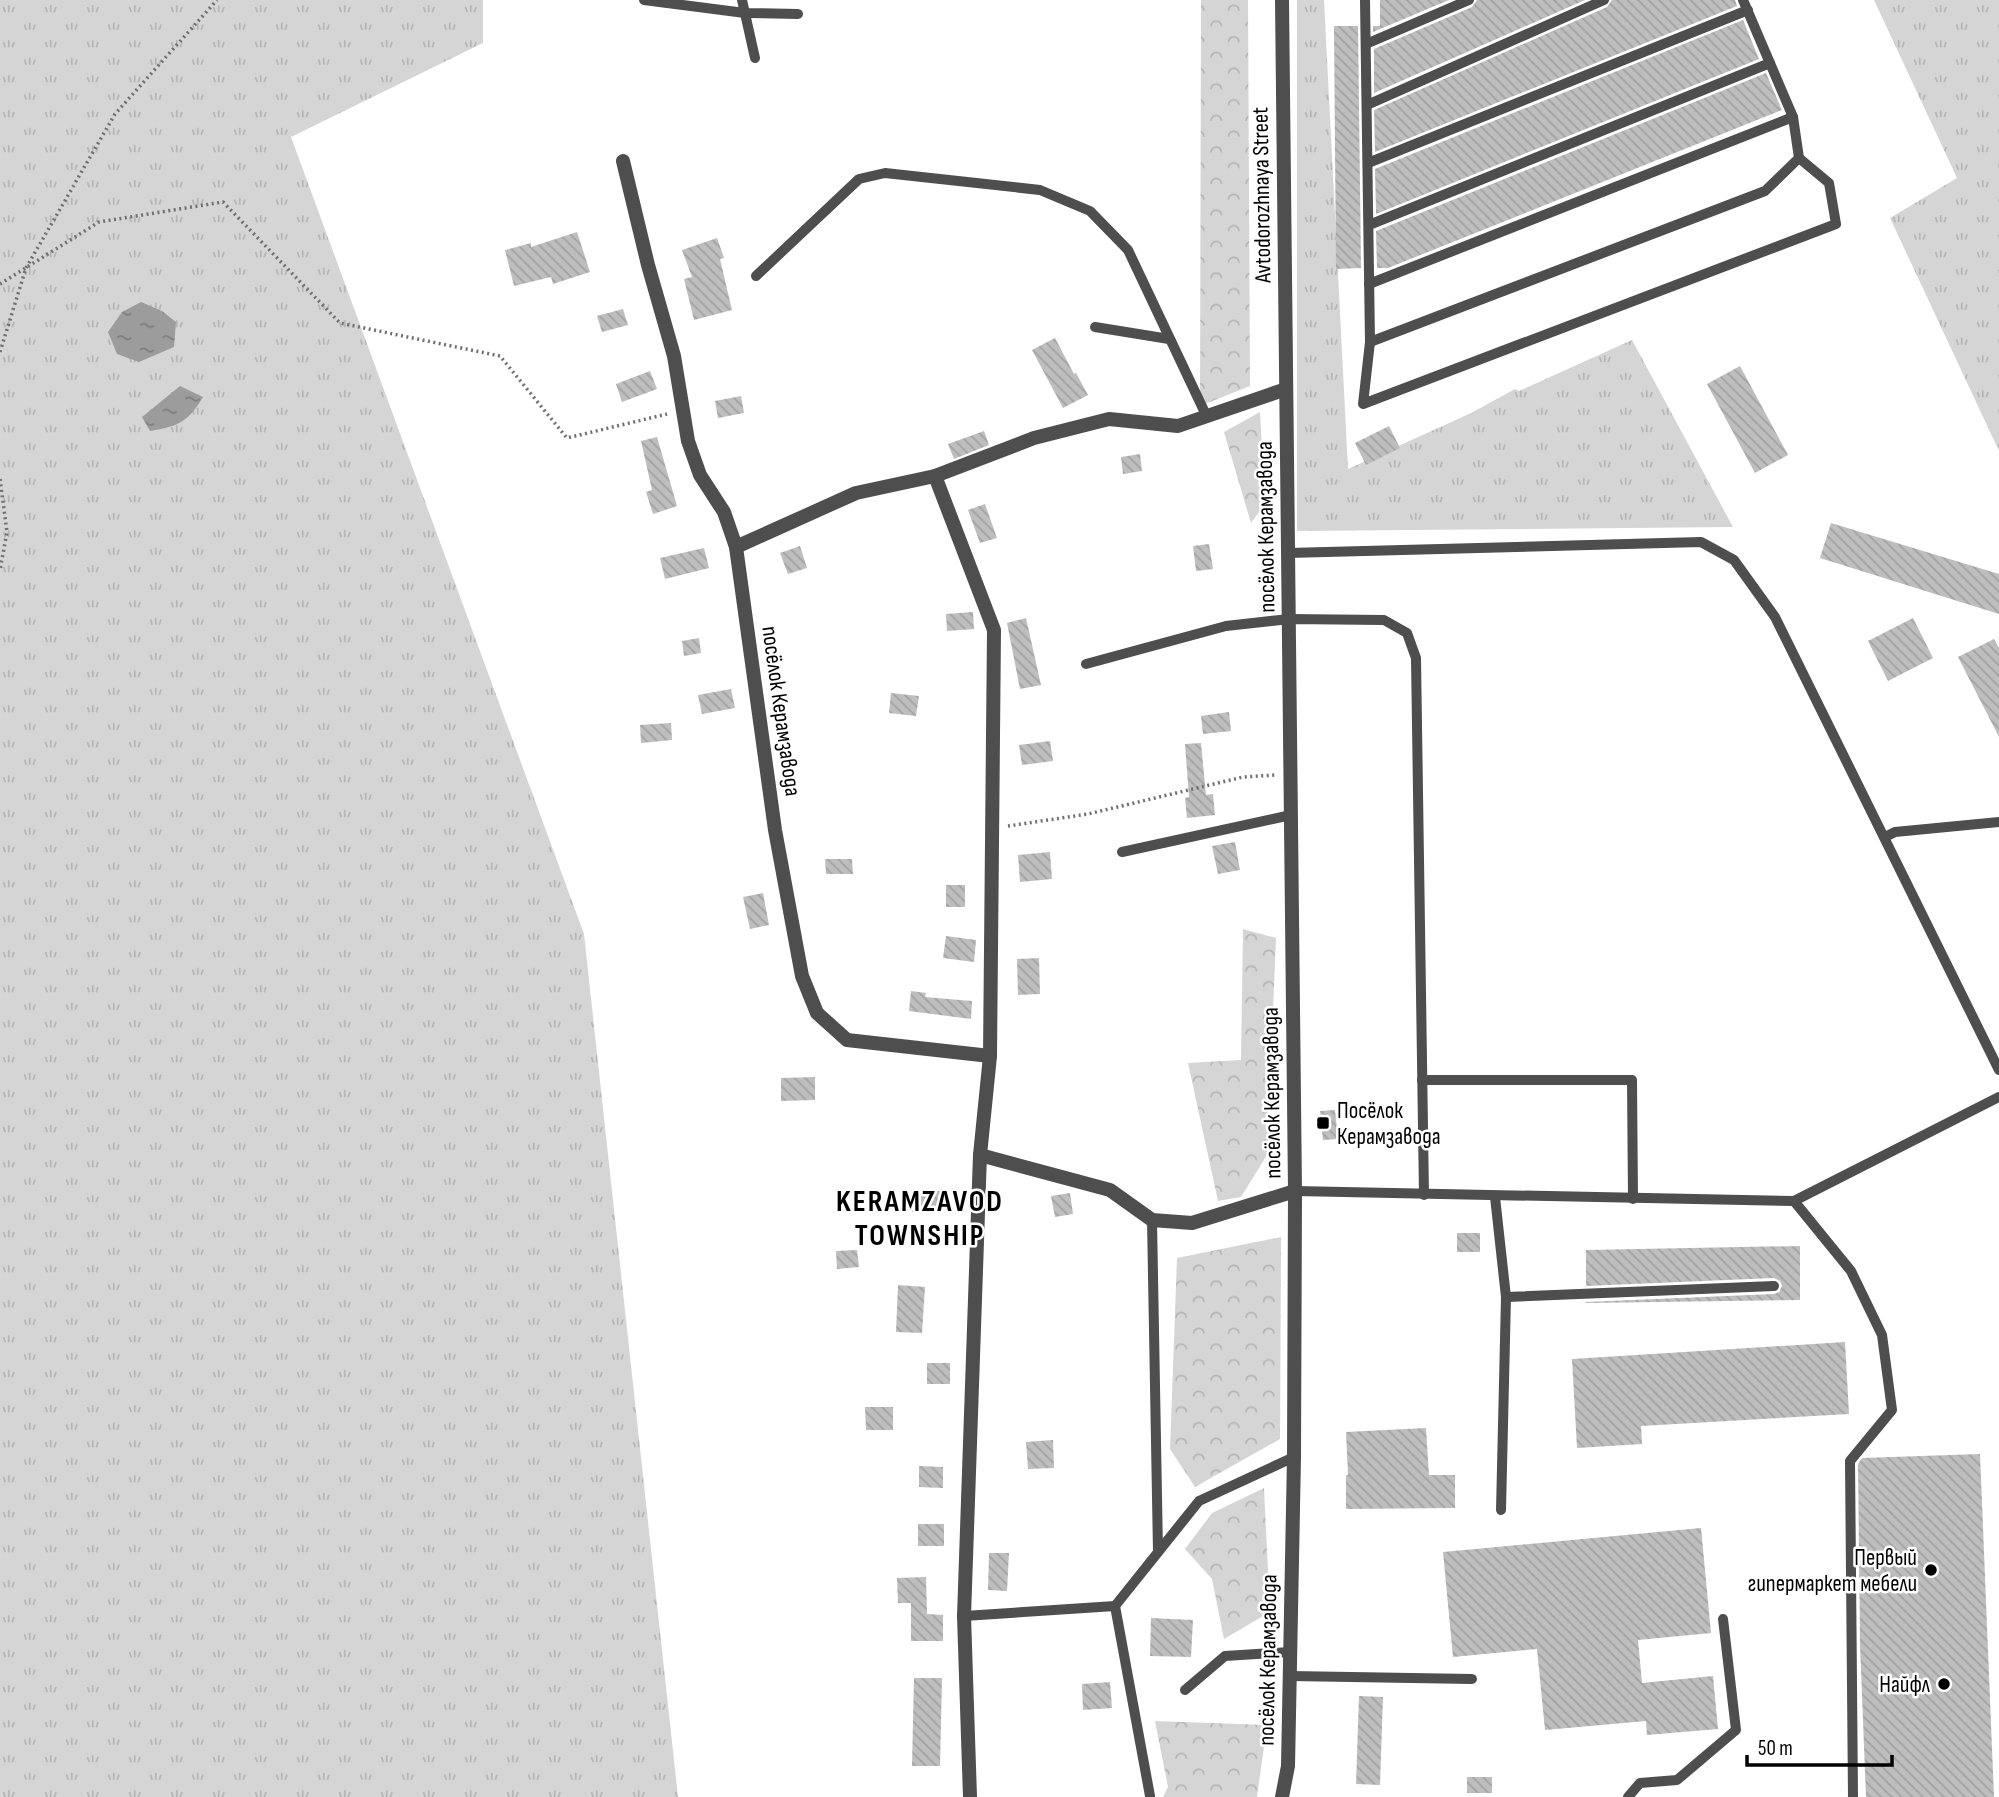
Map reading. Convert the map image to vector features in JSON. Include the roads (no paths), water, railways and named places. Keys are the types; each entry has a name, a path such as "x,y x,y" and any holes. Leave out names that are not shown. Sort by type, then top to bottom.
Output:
{"street":[{"name":"Avtodorozhnaya Street","path":"1282,0 1286,389"},
{"name":"посёлок Керамзавода","path":"623,161 648,265 674,356 688,440 700,475 724,512 736,547 778,844 802,976 817,1013 847,1040 990,1056"},
{"path":"736,547 856,493 934,475 1034,438 1109,419 1178,426 1286,389"},
{"name":"посёлок Керамзавода","path":"1282,1797 1288,1766 1290,1676 1295,1191 1286,389"},
{"path":"934,475 994,630 990,1056 980,1155 964,1616 970,1797"},
{"path":"980,1155 1110,1190 1152,1220 1192,1223 1295,1191"}],"lane":[{"path":"644,0 745,13 798,14"},
{"path":"742,0 755,58"},
{"path":"1365,0 1370,342 1363,404 1836,224 1829,183 1799,158 1793,117 1746,5 1368,163"},
{"path":"1366,44 1469,0"},
{"path":"1367,105 1604,0"},
{"path":"1369,225 1770,64"},
{"path":"1369,284 1793,117"},
{"path":"1370,342 1765,191 1799,158"},
{"path":"756,276 859,179 885,173 1040,190 1090,211 1128,250 1207,417"},
{"path":"1095,327 1169,339"},
{"path":"1288,553 1701,542 1734,560 1774,617 1999,1070"},
{"path":"1086,664 1226,626 1289,619 1384,620 1407,633 1416,658 1424,1195"},
{"path":"1122,852 1291,815"},
{"path":"1885,837 1895,832 1999,822"},
{"path":"1422,1080 1632,1080 1633,1199"},
{"path":"1295,1191 1794,1201 1999,1097"},
{"path":"1495,1197 1506,1297 1502,1510"},
{"path":"1794,1201 1851,1271 1877,1324 1882,1335 1892,1410 1850,1461 1853,1797"},
{"path":"1152,1220 1158,1552"},
{"path":"1506,1297 1774,1286"},
{"path":"964,1616 1115,1606 1199,1501 1294,1457"},
{"path":"1115,1606 1150,1796"},
{"path":"1628,1797 1640,1783 1677,1780 1736,1730 1723,1619"},
{"path":"1185,1690 1225,1656 1290,1652"},
{"path":"1290,1676 1472,1679"},
{"path":"1282,1797 1289,1797"}],"water":[{"path":"141,302 162,311 176,322 174,347 139,362 117,354 108,332 122,312"},
{"path":"180,386 203,397 182,421 150,431 142,417"}],"place":[{"name":"Посёлок Керамзавода","path":"1323,1123"},
{"name":"Первый гипермаркет мебели","path":"1931,1570"},
{"name":"Найфл","path":"1944,1684"}],"district":[{"name":"KERAMZAVOD TOWNSHIP","path":"920,1218"}]}
